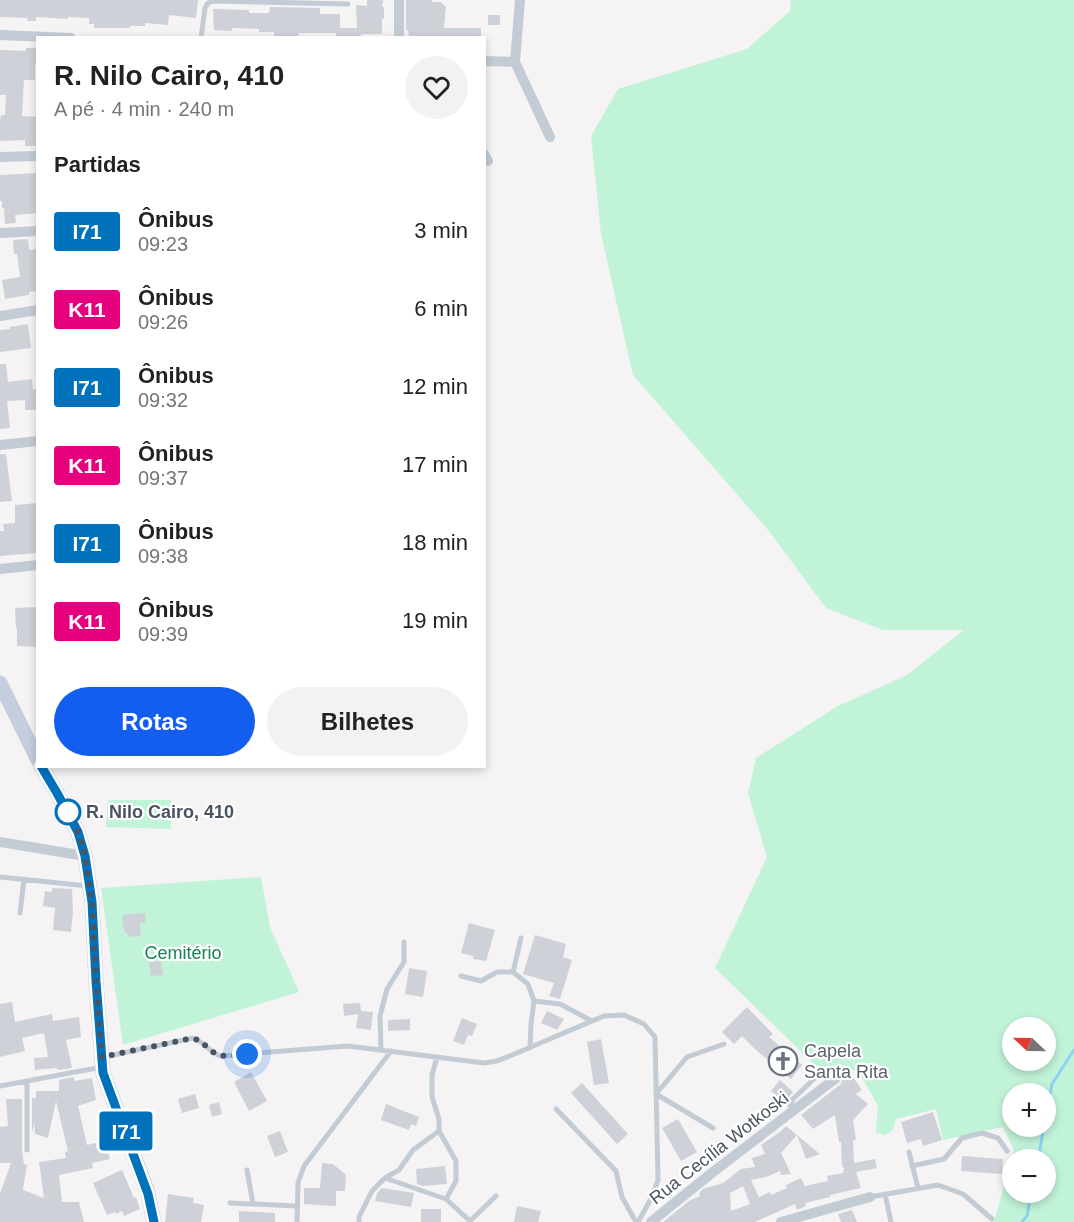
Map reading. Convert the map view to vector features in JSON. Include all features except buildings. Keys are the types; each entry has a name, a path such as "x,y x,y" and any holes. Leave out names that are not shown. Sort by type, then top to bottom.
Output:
{"street":[{"path":"399,0 399,36"},
{"path":"520,0 515,62 550,137"},
{"path":"0,35 36,37"},
{"path":"486,61 515,62"},
{"path":"0,157 36,156"},
{"path":"0,233 36,231"},
{"path":"0,316 36,310"},
{"path":"0,446 36,441"},
{"path":"0,569 36,565"},
{"path":"0,683 36,756"},
{"path":"42,768 78,832 85,856 92,902 103,1073 148,1194 154,1222"},
{"path":"0,842 85,856"},
{"name":"Rua Cecília Wotkoski","path":"651,1222 836,1078"},
{"path":"781,1222 870,1197"}],"lane":[{"path":"201,36 206,8 208,3 214,0 348,4"},
{"path":"0,877 90,886"},
{"path":"20,914 24,879"},
{"path":"513,972 521,938"},
{"path":"381,1050 380,1016 387,988 404,962 404,942"},
{"path":"461,976 481,981 496,972 513,972 528,984 534,1001 530,1048"},
{"path":"534,1001 560,1004 592,1021"},
{"path":"0,1086 193,1038 202,1041 220,1056 348,1046 484,1062 497,1061 604,1016 624,1015 644,1024 655,1037 658,1180 652,1197 637,1222 622,1197 616,1171 556,1109"},
{"path":"656,1094 687,1057 724,1044"},
{"path":"297,1222 298,1183 304,1166 391,1051"},
{"path":"436,1057 432,1075 432,1097 439,1119 439,1131 456,1161 456,1181 446,1199"},
{"path":"794,1111 790,1106 792,1099 818,1075"},
{"path":"27,1081 27,1150"},
{"path":"656,1094 713,1128"},
{"path":"359,1222 372,1191 385,1178 399,1170 413,1150 439,1131"},
{"path":"912,1166 944,1159 962,1138 982,1133 998,1138 1006,1149"},
{"path":"909,1152 918,1188"},
{"path":"247,1170 253,1204"},
{"path":"385,1178 446,1199 469,1222 496,1196"},
{"path":"870,1197 938,1185 963,1194 992,1219"},
{"path":"885,1194 889,1221"},
{"path":"230,1203 297,1206"}],"green space":[{"path":"791,0 1074,0 1074,1222 994,1222 1002,1193 1002,1203 1056,1203 1056,1149 1014,1149 1008,1137 1056,1137 1056,1083 1002,1083 1002,1127 943,1140 936,1109 896,1119 892,1131 885,1135 876,1132 878,1106 859,1072 851,1069 817,1067 715,968 767,857 748,793 756,758 838,706 907,675 964,630 883,630 826,608 769,531 633,375 601,234 591,136 618,89 747,49 790,11"},
{"path":"108,800 171,800 171,829 106,827"},
{"name":"Cemitério","path":"261,877 270,927 299,992 123,1045 101,888"}],"waterway":[{"path":"1053,1083 1074,1050"},
{"path":"1040,1149 1042,1137"},
{"path":"1022,1222 1027,1216 1029,1203"}],"bus line":[{"name":"I71","path":"42,768 78,832 85,856 92,902 103,1073 148,1194 154,1222"}],"place":[{"name":"R. Nilo Cairo, 410","path":"68,812"},
{"name":"Capela Santa Rita","path":"783,1061"}],"route":[{"path":"68,812 78,832 85,856 92,902 102,1057 193,1038 202,1041 220,1056 247,1054"}]}
